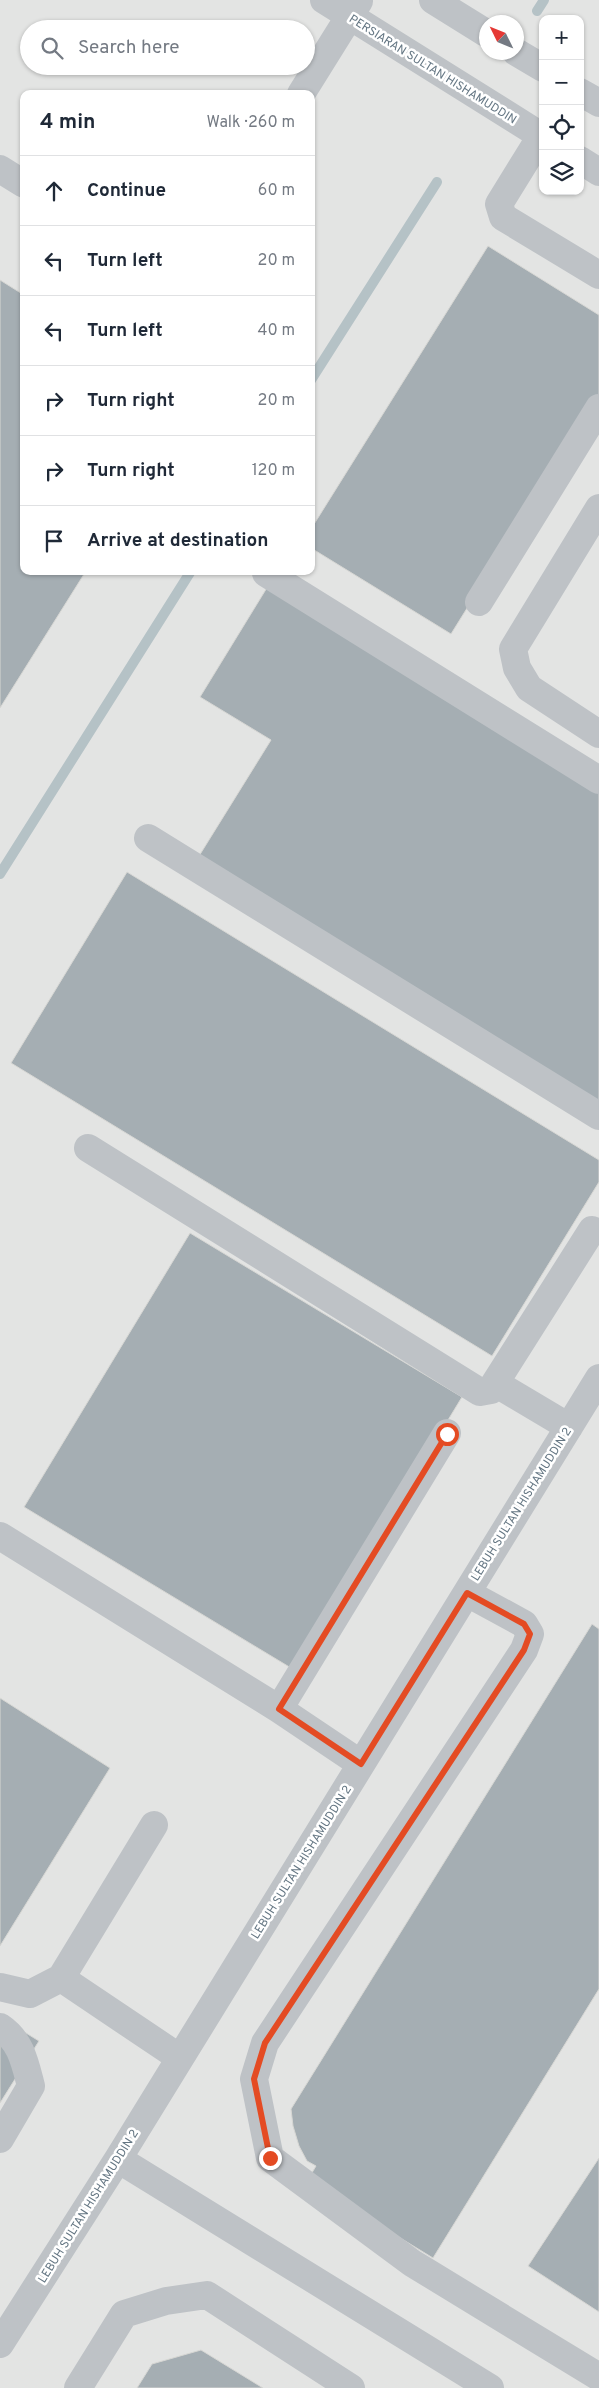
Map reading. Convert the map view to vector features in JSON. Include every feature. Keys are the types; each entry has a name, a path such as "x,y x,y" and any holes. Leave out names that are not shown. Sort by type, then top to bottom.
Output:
{"street":[{"name":"PERSIARAN SULTAN HISHAMUDDIN","path":"324,0 355,8 539,134"},
{"path":"434,0 479,29"},
{"path":"315,72 355,8"},
{"path":"524,57 539,66"},
{"path":"304,90 313,75"},
{"path":"584,94 599,103"},
{"path":"539,141 499,204 503,217 599,275"},
{"path":"584,163 599,172"},
{"path":"0,169 20,182"},
{"path":"479,602 599,408"},
{"path":"599,508 513,649 517,668 529,688 599,734"},
{"path":"268,575 599,780"},
{"path":"148,838 599,1116"},
{"path":"88,1148 480,1392 490,1390 495,1383 592,1230"},
{"name":"LEBUH SULTAN HISHAMUDDIN 2","path":"5,2327 118,2159 599,1378"},
{"path":"495,1383 569,1427"},
{"path":"279,1709 447,1434"},
{"path":"0,1536 279,1709 361,1764"},
{"path":"467,1593 524,1624 530,1634 524,1650 265,2043 254,2079 270,2158 412,2263 599,2377"},
{"path":"0,1987 30,1994 61,1978 154,1825"},
{"path":"61,1978 180,2058"},
{"path":"0,2027 12,2035 23,2055 31,2086 0,2138"},
{"path":"118,2159 490,2388"},
{"path":"78,2388 124,2314 166,2301 207,2295 351,2388"}],"shaded area":[{"path":"0,0 599,0 599,2388 0,2388"}],"building":[{"path":"488,246 599,315 599,396 451,634 315,550 315,523"},
{"path":"0,280 20,292 20,575 83,575 0,708"},
{"path":"268,586 599,789 599,1101 199,856 271,740 200,697"},
{"path":"127,872 599,1160 599,1182 492,1356 11,1063"},
{"path":"190,1233 462,1397 296,1671 24,1507"},
{"path":"592,1624 599,1629 599,1989 433,2258 307,2181 316,2166 307,2161 299,2146 293,2126 291,2109"},
{"path":"0,1698 110,1768 0,1946"},
{"path":"0,2017 39,2041 0,2103"},
{"path":"599,2158 599,2312 528,2266"},
{"path":"201,2350 263,2388 137,2388 152,2364"}],"waterway":[{"path":"537,11 544,0"},
{"path":"315,374 437,182"},
{"path":"0,874 188,575"}],"route":[{"path":"270,2158 254,2079 265,2043 524,1650 530,1634 524,1624 467,1593 361,1764 279,1709 447,1434"}]}
